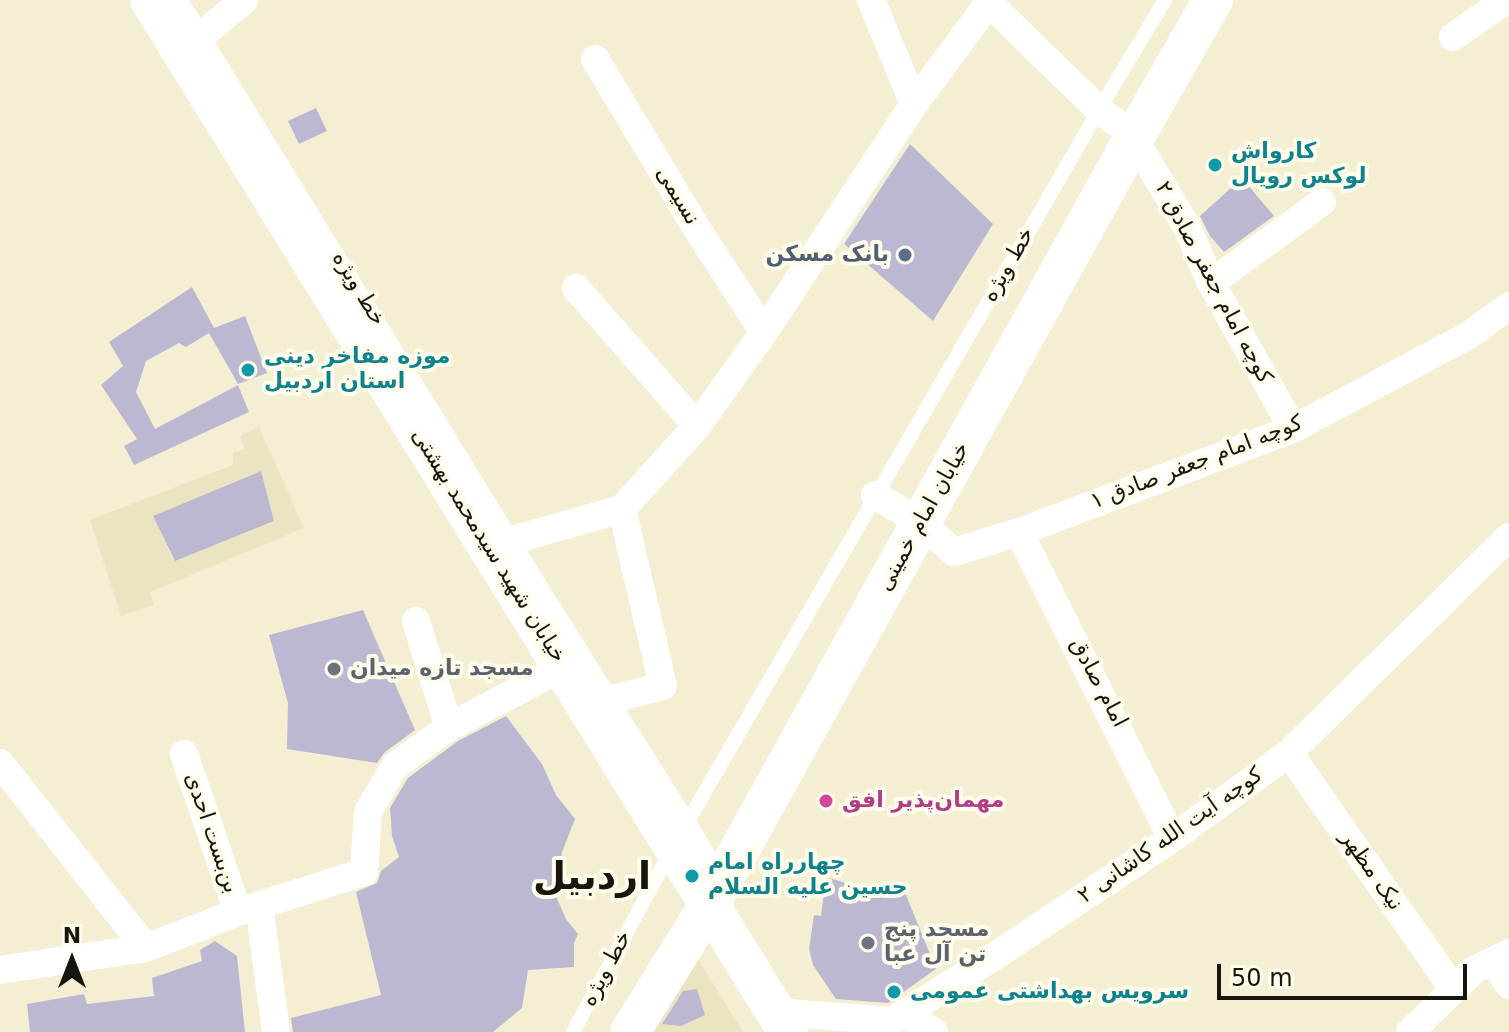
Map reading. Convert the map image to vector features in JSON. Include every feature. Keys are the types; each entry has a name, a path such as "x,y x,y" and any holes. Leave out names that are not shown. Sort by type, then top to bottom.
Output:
{"main road":[{"name":"خیابان شهید سیدمحمد بهشتی","path":"150,0 192,43 500,543 563,667 599,703 717,892 782,1022"},
{"name":"خیابان امام خمینی","path":"630,1032 717,892 1213,0"}],"street":[{"path":"192,43 244,0"},
{"path":"871,0 914,104"},
{"path":"1453,37 1506,0"},
{"path":"500,543 622,509 697,426 764,332 914,104 990,2 1099,110 1135,136"},
{"name":"نسیمی","path":"595,59 697,229 764,332"},
{"name":"کوچه امام جعفر صادق ۲","path":"1135,136 1188,229 1211,283 1293,429"},
{"path":"1211,283 1322,202"},
{"path":"576,288 697,426"},
{"name":"کوچه امام جعفر صادق ۱","path":"921,523 954,552 1019,532 1293,429 1469,335 1509,306"},
{"path":"875,495 921,523"},
{"path":"599,703 663,686 622,509"},
{"name":"امام صادق","path":"1019,532 1174,836"},
{"name":"کوچه آیت الله کاشانی ۲","path":"782,1022 892,1021 995,956 1174,836 1289,753 1509,537"},
{"path":"416,621 449,727"},
{"path":"0,970 146,948 249,909 364,872 368,812 395,766 449,727 563,667"},
{"name":"نیک مظهر","path":"1289,753 1454,990"},
{"name":"بن‌بست احدی","path":"184,754 249,909 276,1032"},
{"path":"0,763 146,948"},
{"path":"1410,1032 1474,970 1501,957 1509,985"},
{"path":"904,1014 934,1032"}],"lane":[{"path":"181,0 192,43"},
{"name":"خط ویژه","path":"573,1032 681,834 768,687 875,495 1165,0"},
{"path":"500,543 599,703"}],"shaded area":[{"path":"259,427 304,528 150,592 154,605 121,616 90,520 233,465 233,453 245,449 240,436","holes":["260,471 274,521 174,561 153,516"]},
{"path":"696,956 743,1032 651,1032"}],"building":[{"path":"316,108 327,131 299,144 288,121"},
{"path":"910,144 993,224 933,321 844,244"},
{"path":"1242,178 1274,216 1224,252 1210,236 1200,216"},
{"name":"موزه مفاخر دینی استان اردبیل","path":"192,287 214,328 245,316 267,373 238,384 209,333 186,347 179,343 146,361 136,392 155,429 238,385 249,412 134,465 124,446 137,439 101,385 123,366 109,342"},
{"path":"261,471 274,521 175,561 153,516"},
{"name":"مسجد تازه میدان","path":"363,610 415,730 385,752 377,763 287,749 288,703 269,635"},
{"path":"506,716 542,764 556,795 575,819 562,852 555,894 566,919 578,934 574,943 574,967 528,970 522,1008 493,1032 293,1032 291,1018 381,995 356,892 377,883 381,871 399,857 392,836 390,808 408,778 458,741"},
{"name":"مسجد پنج تن آل عبا","path":"826,877 856,886 904,890 936,969 888,1003 836,999 813,965 809,949 814,915 821,916"},
{"path":"215,941 237,956 245,1032 30,1032 27,1004 84,994 87,1004 154,996 152,978 202,961 200,950"},
{"path":"697,989 705,1015 681,1026 662,1024 683,991"}],"place":[{"name":"کارواش لوکس رویال","path":"1215,165"},
{"name":"بانک مسکن","path":"905,255"},
{"name":"موزه مفاخر دینی استان اردبیل","path":"248,370"},
{"name":"مسجد تازه میدان","path":"334,669"},
{"name":"مهمان‌پذیر افق","path":"826,801"},
{"name":"چهارراه امام حسین علیه السلام","path":"692,876"},
{"name":"مسجد پنج تن آل عبا","path":"868,943"},
{"name":"سرویس بهداشتی عمومی","path":"894,992"}],"district":[{"name":"اردبیل","path":"592,879"}]}
